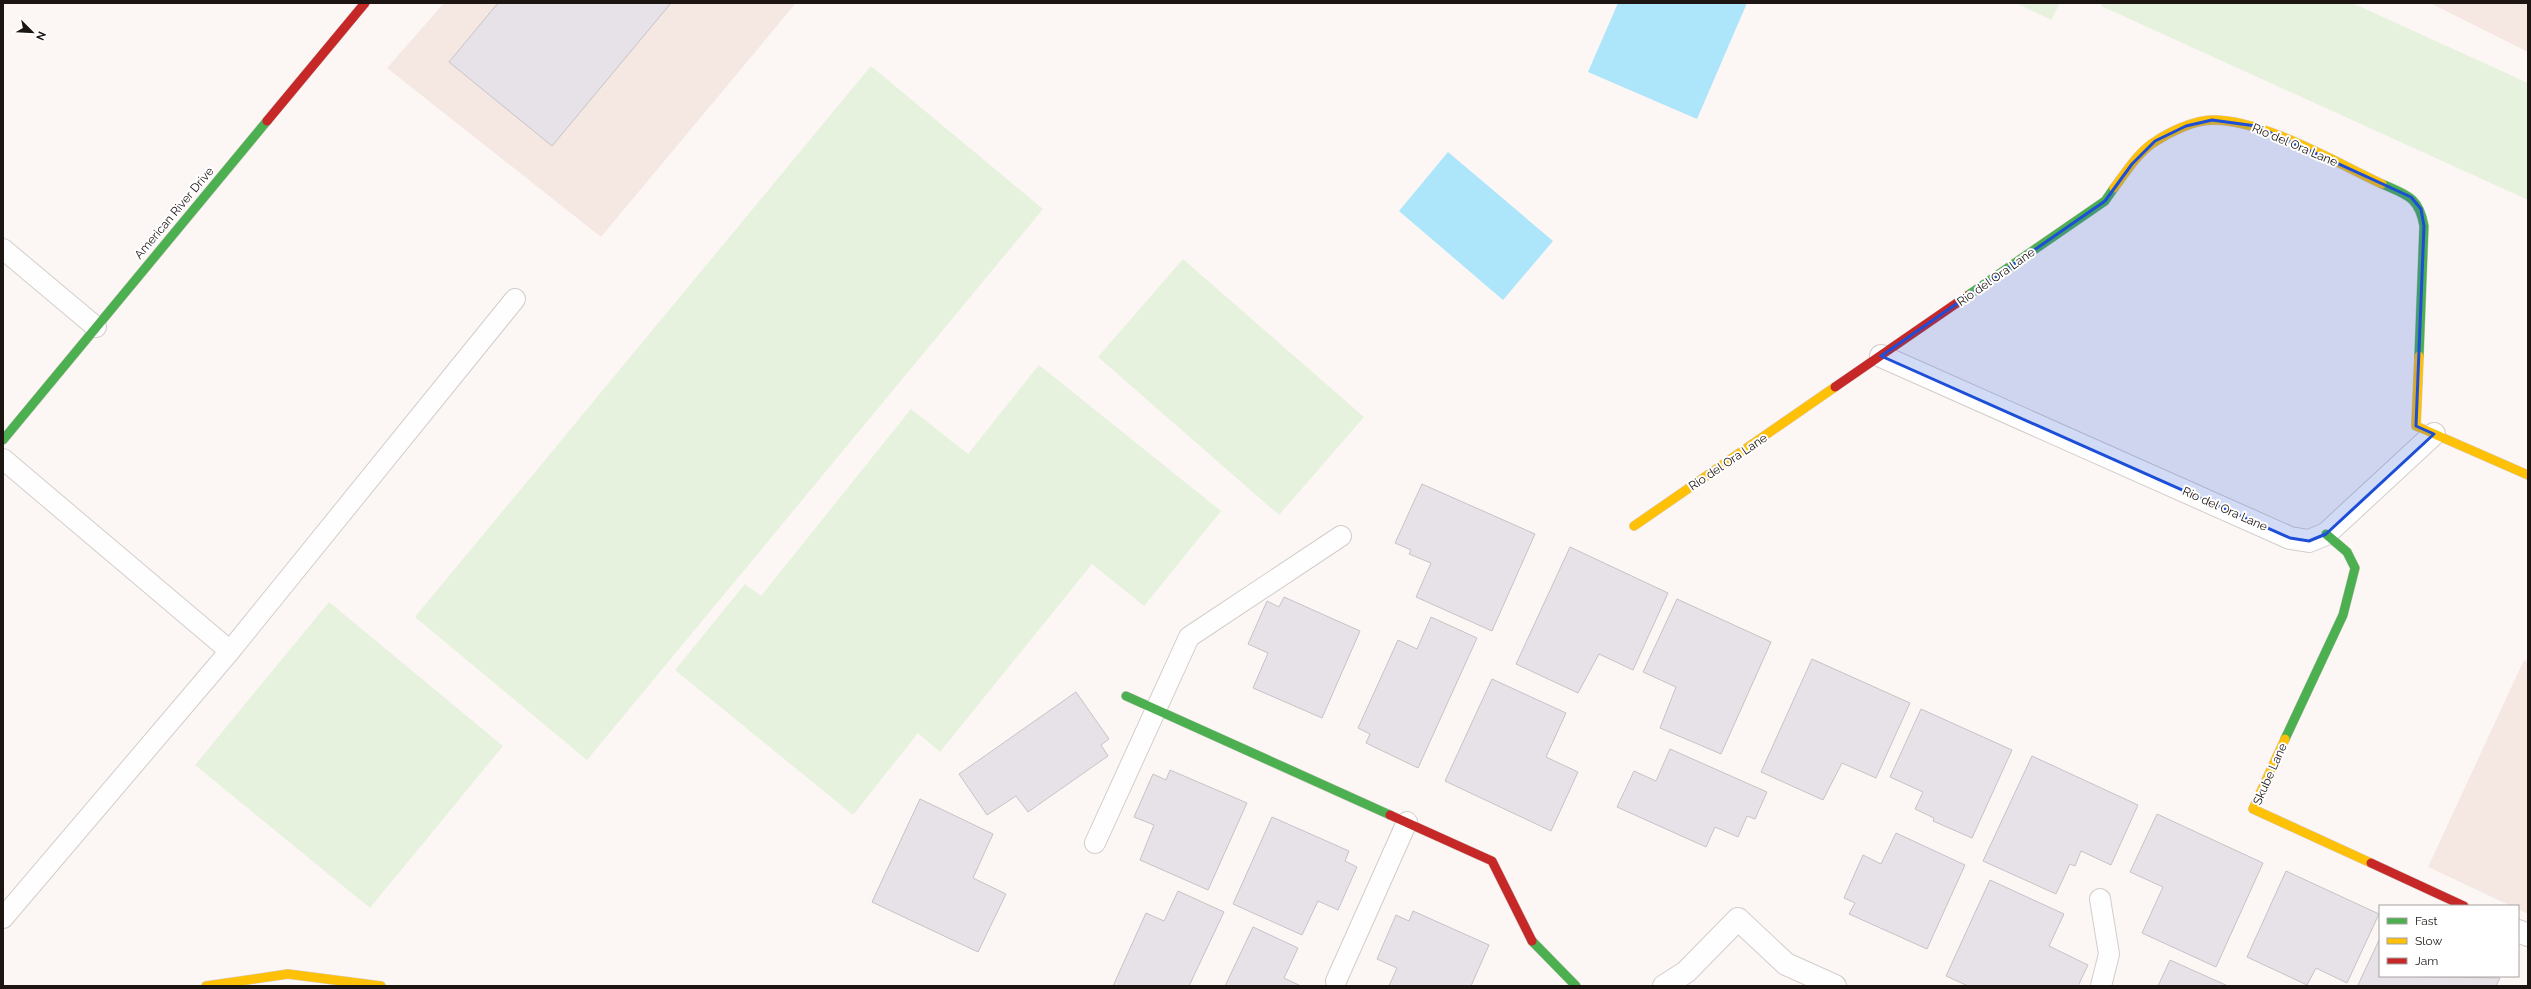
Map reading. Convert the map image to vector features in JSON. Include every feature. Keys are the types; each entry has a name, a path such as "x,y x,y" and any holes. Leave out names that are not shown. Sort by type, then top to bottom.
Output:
{"street":[{"name":"American River Drive","path":"3,440 365,3"},
{"name":"Rio del Ora Lane","path":"1634,526 2105,201 2132,164 2155,141 2186,126 2212,120 2256,126 2411,197 2421,209 2424,226 2416,426 2528,475"},
{"name":"Rio del Ora Lane","path":"1881,356 2290,538 2309,541 2326,534 2434,434"},
{"name":"Skube Lane","path":"2326,534 2347,552 2356,568 2345,609 2253,809 2462,905"},
{"path":"1126,696 1492,861 1533,944 1576,986"},
{"path":"1664,986 1686,972 1738,919 1786,964 1835,986"},
{"path":"206,986 288,974 381,986"}],"lane":[{"path":"3,249 96,327"},
{"path":"3,918 230,651 515,299"},
{"path":"3,458 230,651"},
{"path":"1095,843 1189,637 1340,536"},
{"path":"1336,981 1407,822"},
{"path":"2100,899 2109,954 2101,986"}],"highlighted area":[{"path":"2212,120 2256,126 2411,197 2421,209 2424,226 2416,426 2434,434 2326,534 2309,541 2290,538 1881,356 2105,201 2132,164 2155,141 2186,126"}],"shaded area":[{"path":"444,3 796,3 601,237 387,68"},
{"path":"2430,3 2528,3 2528,52"},
{"path":"2524,660 2528,662 2528,914 2519,910 2519,905 2509,905 2428,867"}],"green space":[{"path":"2016,3 2060,3 2051,20"},
{"path":"2103,3 2352,3 2528,83 2528,200 2101,6"},
{"path":"871,66 1043,209 587,760 415,617"},
{"path":"1183,259 1364,417 1279,515 1098,357"},
{"path":"1039,365 1221,511 1144,606 1092,564 940,752 918,733 853,815 675,670 745,584 761,596 911,409 968,454"},
{"path":"329,602 503,746 370,908 195,765"}],"water":[{"path":"1618,3 1747,3 1697,119 1588,72"},
{"path":"1448,152 1553,241 1503,300 1399,211"}],"building":[{"path":"498,3 671,3 552,146 449,62"},
{"path":"1422,484 1535,534 1492,631 1416,597 1431,563 1409,554 1411,550 1395,543"},
{"path":"1570,547 1668,593 1633,670 1599,654 1578,693 1516,664"},
{"path":"1284,597 1360,631 1322,718 1253,688 1268,653 1248,644 1267,601 1279,607"},
{"path":"1677,599 1771,642 1721,754 1660,728 1676,687 1643,672"},
{"path":"1431,617 1477,638 1418,768 1366,743 1370,734 1358,728 1398,640 1417,649"},
{"path":"1812,659 1910,703 1876,778 1842,763 1823,800 1761,772"},
{"path":"1492,679 1566,713 1546,757 1578,772 1551,831 1445,781"},
{"path":"1076,692 1109,739 1101,745 1108,756 1028,812 1016,796 987,815 959,774"},
{"path":"1921,709 2012,750 1972,838 1933,821 1934,818 1915,809 1923,792 1890,777"},
{"path":"1670,749 1767,792 1755,819 1747,816 1738,837 1715,827 1706,847 1617,807 1634,771 1656,781"},
{"path":"2032,756 2138,805 2111,865 2081,851 2075,866 2070,864 2056,894 1983,861"},
{"path":"1170,770 1247,803 1208,890 1140,860 1154,825 1134,817 1153,774 1166,780"},
{"path":"920,799 993,834 973,878 1006,894 978,952 872,902"},
{"path":"2157,814 2263,863 2216,967 2142,933 2163,887 2130,872"},
{"path":"1272,817 1349,851 1345,861 1357,867 1338,910 1318,901 1302,935 1233,904"},
{"path":"1896,833 1965,865 1927,949 1849,914 1855,903 1844,898 1863,855 1881,864"},
{"path":"2286,871 2379,914 2347,983 2316,968 2307,985 2247,957"},
{"path":"1990,880 2064,914 2049,946 2088,965 2078,986 1968,986 1946,976"},
{"path":"1178,891 1224,912 1189,986 1113,986 1146,913 1164,921"},
{"path":"1413,911 1489,945 1471,986 1389,986 1397,968 1377,959 1396,915 1409,921"},
{"path":"1253,927 1298,948 1284,978 1301,986 1225,986"},
{"path":"2379,940 2379,977 2500,978 2496,986 2358,985"},
{"path":"2170,960 2228,986 2158,986"}],"traffic: fast":[{"path":"3,440 267,121"},
{"path":"2382,184 2405,194 2415,203 2422,216 2424,226 2419,356"},
{"path":"1967,296 2105,201 2114,188"},
{"path":"2285,739 2343,615 2355,568 2347,552 2326,534"},
{"path":"1126,696 1390,815"},
{"path":"1532,941 1576,986"}],"traffic: slow":[{"path":"2114,188 2133,162 2150,145 2162,137 2183,127 2206,120 2233,122 2276,134 2382,184"},
{"path":"2419,356 2416,426 2528,475"},
{"path":"1634,526 1835,387"},
{"path":"2285,739 2253,809 2371,863"},
{"path":"206,986 288,974 381,986"}],"traffic: jam":[{"path":"267,121 365,3"},
{"path":"1835,387 1967,296"},
{"path":"1390,815 1492,861 1532,941"},
{"path":"2371,863 2462,905"}]}
